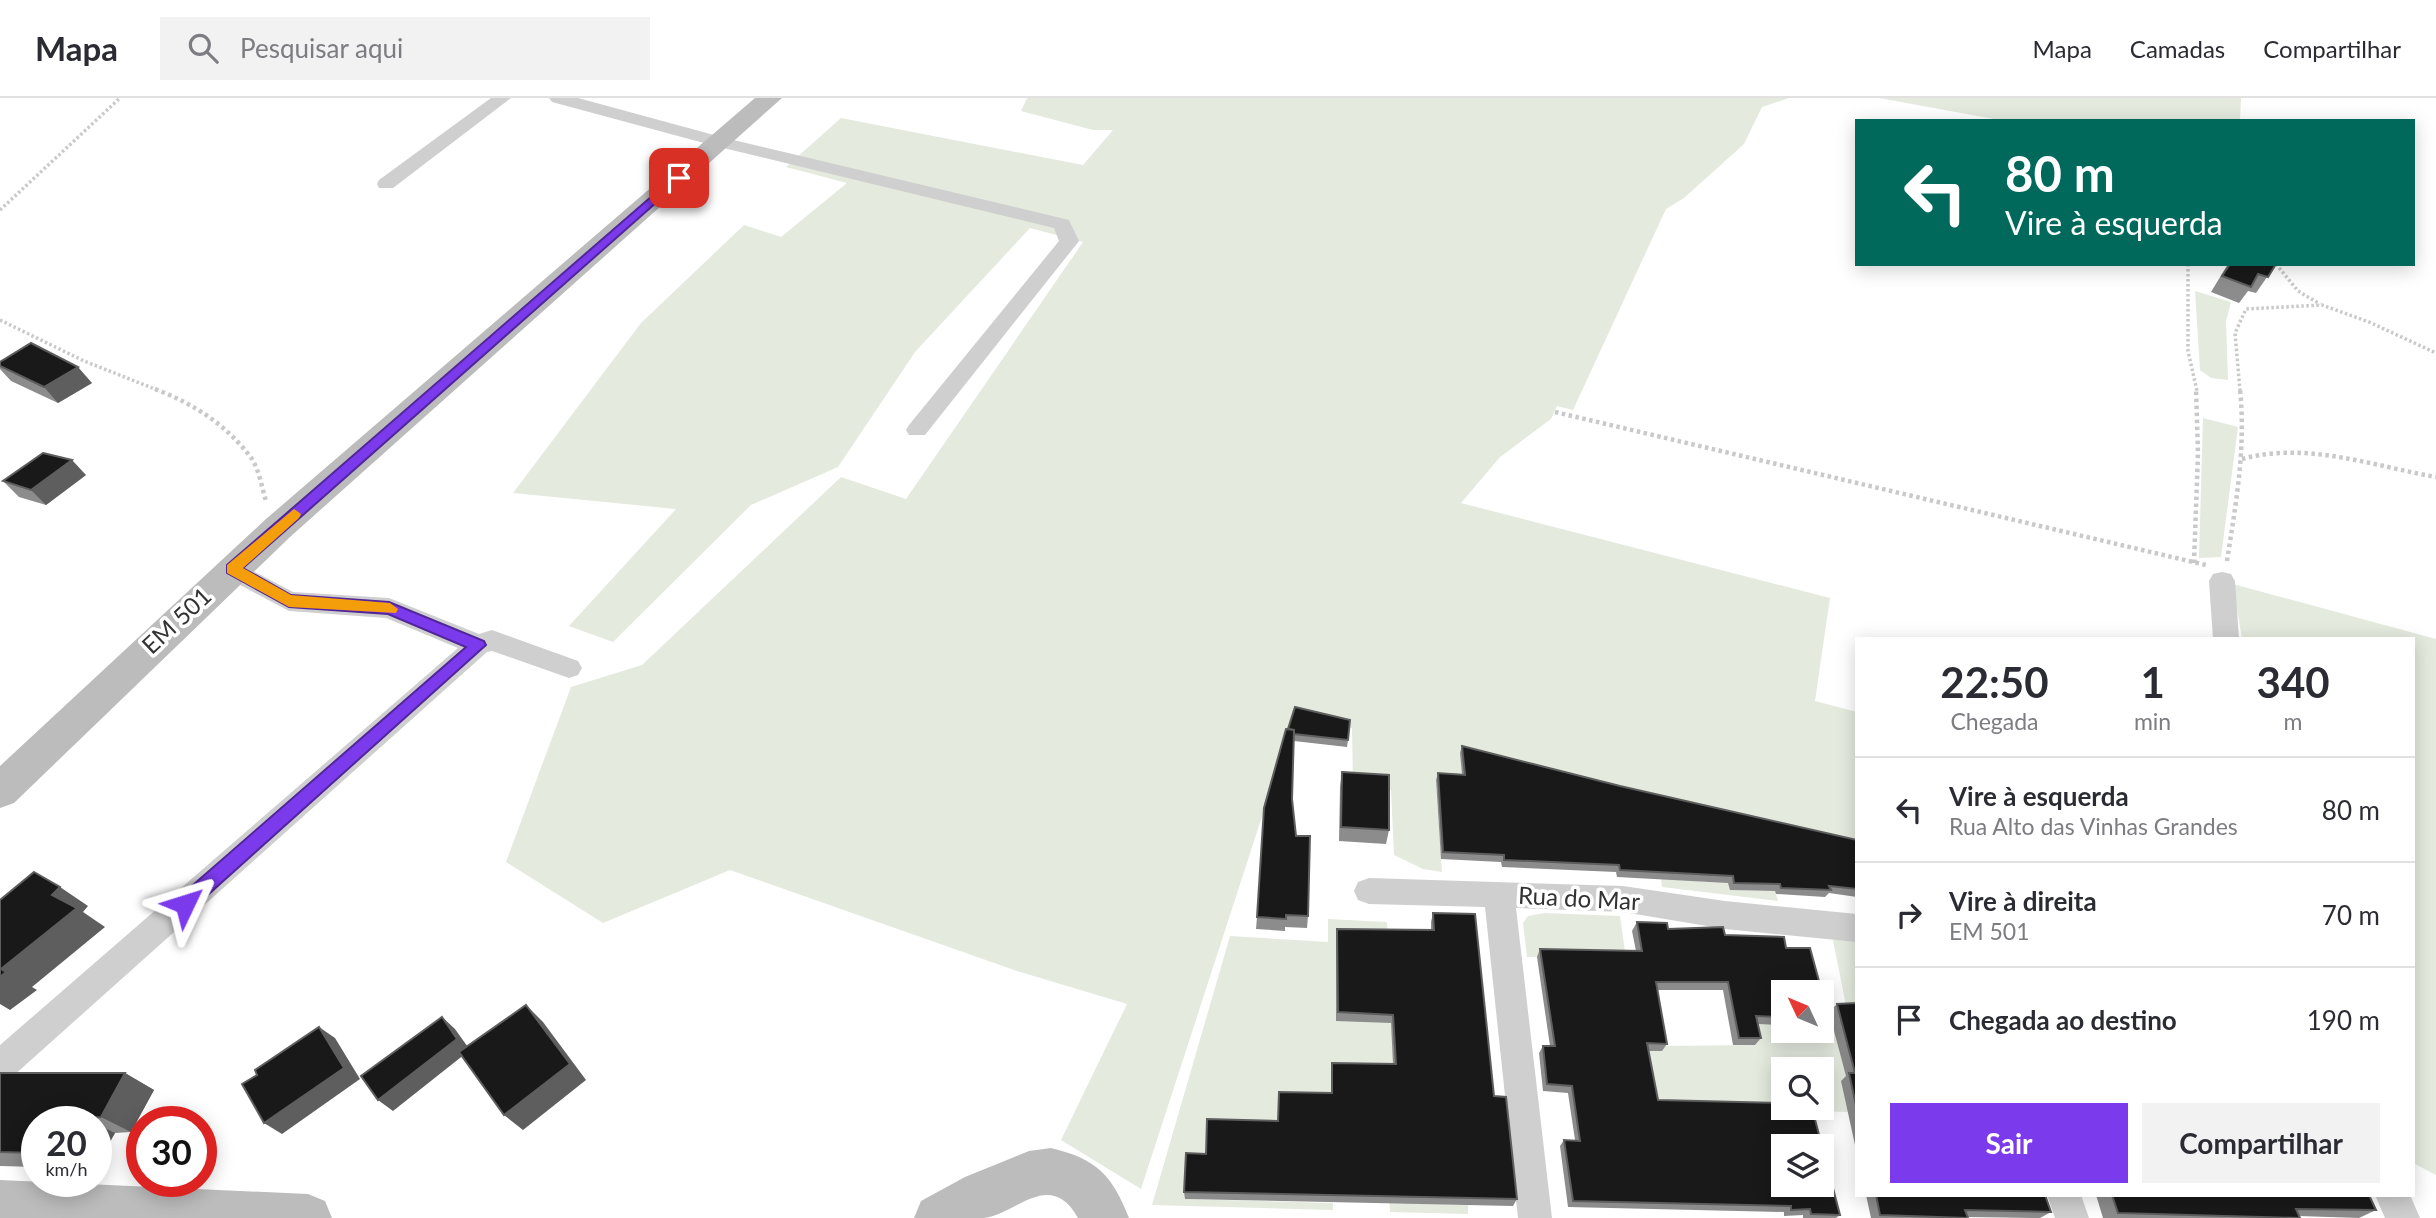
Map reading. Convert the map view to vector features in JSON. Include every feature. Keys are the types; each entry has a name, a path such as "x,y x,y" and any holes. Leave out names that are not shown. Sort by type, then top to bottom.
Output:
{"main road":[{"name":"EM 501","path":"0,792 232,569 770,98"},
{"path":"938,1218 980,1205 1007,1179 1028,1172 1048,1171 1068,1176 1085,1186 1111,1213"},
{"path":"0,1203 275,1217"}],"street":[{"path":"386,184 502,98"},
{"path":"558,98 721,142 1062,224 1069,241 917,430"},
{"path":"232,569 289,601 389,608 478,645"},
{"path":"2224,573 2226,637"},
{"path":"0,1066 478,645 492,640 569,668"},
{"path":"1369,891 1499,894"},
{"name":"Rua do Mar","path":"1535,1218 1499,894 1623,899 1725,915 1855,928"},
{"path":"2065,1197 2072,1218"},
{"path":"2393,1197 2403,1218"}],"path":[{"path":"0,211 120,98"},
{"path":"2188,266 2188,351 2195,363 2197,407 2194,563"},
{"path":"2278,266 2285,273 2293,290 2436,353"},
{"path":"1555,412 2194,563 2224,573 2242,459 2244,429 2235,333 2246,309 2322,305"},
{"path":"0,320 83,360 188,402 212,417 253,461 278,528"},
{"path":"2242,459 2258,452 2288,451 2436,477"}],"shaded area":[{"path":"1027,98 1789,98 1762,107 1744,144 1684,198 1666,209 1573,410 1557,406 1551,419 1500,457 1461,503 1830,598 1815,701 1855,711 1855,849 1730,890 1775,891 1778,901 1662,887 1661,878 1707,882 1695,825 1461,753 1463,780 1436,781 1442,872 1423,869 1394,855 1391,790 1353,787 1352,728 1295,715 1141,1189 1061,1140 1127,1004 1017,971 730,870 603,923 506,862 571,687 642,665 841,477 906,499 1083,242 1030,228 915,352 838,467 751,505 613,642 569,626 676,509 513,493 641,323 744,225 781,237 847,183 786,167 841,118 1083,165 1113,130 1093,130 1021,111"},
{"path":"1879,98 2241,98 2240,119 1994,119"},
{"path":"2195,291 2231,302 2226,321 2228,380 2211,378 2200,370"},
{"path":"2203,418 2238,427 2221,557 2199,558"},
{"path":"2233,584 2436,639 2436,1175 2415,1164 2415,637 2242,637"},
{"path":"1545,913 1620,916 1626,959 1527,957 1523,923 1528,916"},
{"path":"1328,919 1387,922 1394,1072 1206,1161 1185,1199 1333,1203 1333,1210 1152,1205 1230,936 1328,942"},
{"path":"1837,937 1855,939 1855,1025 1847,1081 1848,1112 1834,1112 1834,1057 1771,1057 1771,1110 1652,1107 1643,1051 1662,1051 1661,1046 1755,1045 1747,1007 1771,1007 1771,1043 1834,1043 1834,1011 1847,1011 1833,940"},
{"path":"1386,1132 1408,1203 1468,1205 1468,1214 1390,1212"}],"building":[{"path":"2229,266 2275,266 2268,277 2258,274 2251,287 2222,276"},
{"path":"31,343 78,367 44,387 0,366 0,362"},
{"path":"43,453 72,460 31,490 3,481"},
{"path":"1295,707 1350,720 1348,740 1294,734 1294,730 1288,729"},
{"path":"1286,729 1294,730 1292,799 1296,836 1310,836 1308,916 1286,915 1286,919 1257,917 1264,808"},
{"path":"1462,746 1620,786 1855,840 1855,889 1829,886 1831,890 1781,888 1780,884 1734,883 1733,876 1620,870 1619,865 1504,860 1504,855 1443,852 1438,773 1465,775"},
{"path":"1342,772 1389,775 1389,830 1341,827"},
{"path":"34,872 60,887 52,895 77,908 1,969 6,972 0,977 0,900"},
{"path":"1433,913 1475,914 1494,1096 1506,1097 1517,1199 1184,1192 1186,1153 1206,1154 1207,1119 1278,1121 1279,1092 1332,1093 1332,1063 1396,1064 1393,1015 1338,1012 1337,929 1434,930"},
{"path":"1637,922 1667,923 1668,929 1723,927 1725,935 1784,937 1786,948 1810,948 1819,980 1771,980 1771,1017 1756,1016 1761,1038 1739,1038 1728,982 1656,982 1667,1044 1647,1043 1658,1100 1771,1103 1771,1120 1815,1120 1819,1134 1771,1134 1771,1197 1834,1197 1834,1192 1840,1215 1811,1214 1810,1209 1791,1210 1791,1206 1573,1201 1564,1140 1580,1141 1572,1086 1547,1084 1543,1046 1555,1046 1540,949 1642,951"},
{"path":"1855,1003 1855,1073 1837,1004"},
{"path":"526,1005 570,1064 504,1115 459,1052"},
{"path":"442,1017 457,1039 378,1100 361,1076"},
{"path":"319,1027 344,1068 264,1123 242,1084 257,1075 255,1070"},
{"path":"0,1073 125,1073 107,1106 21,1106 21,1153 0,1152"},
{"path":"1849,1073 1855,1073 1855,1101"},
{"path":"1876,1197 2046,1197 2051,1212 1965,1210 1968,1218 1880,1215"},
{"path":"2113,1197 2370,1197 2376,1210 2296,1209 2300,1218 2118,1213"}],"slow traffic":[{"path":"294,514 232,569 289,601 390,609"}],"route":[{"path":"185,904 478,645 389,608 289,601 232,569 679,178"}]}
